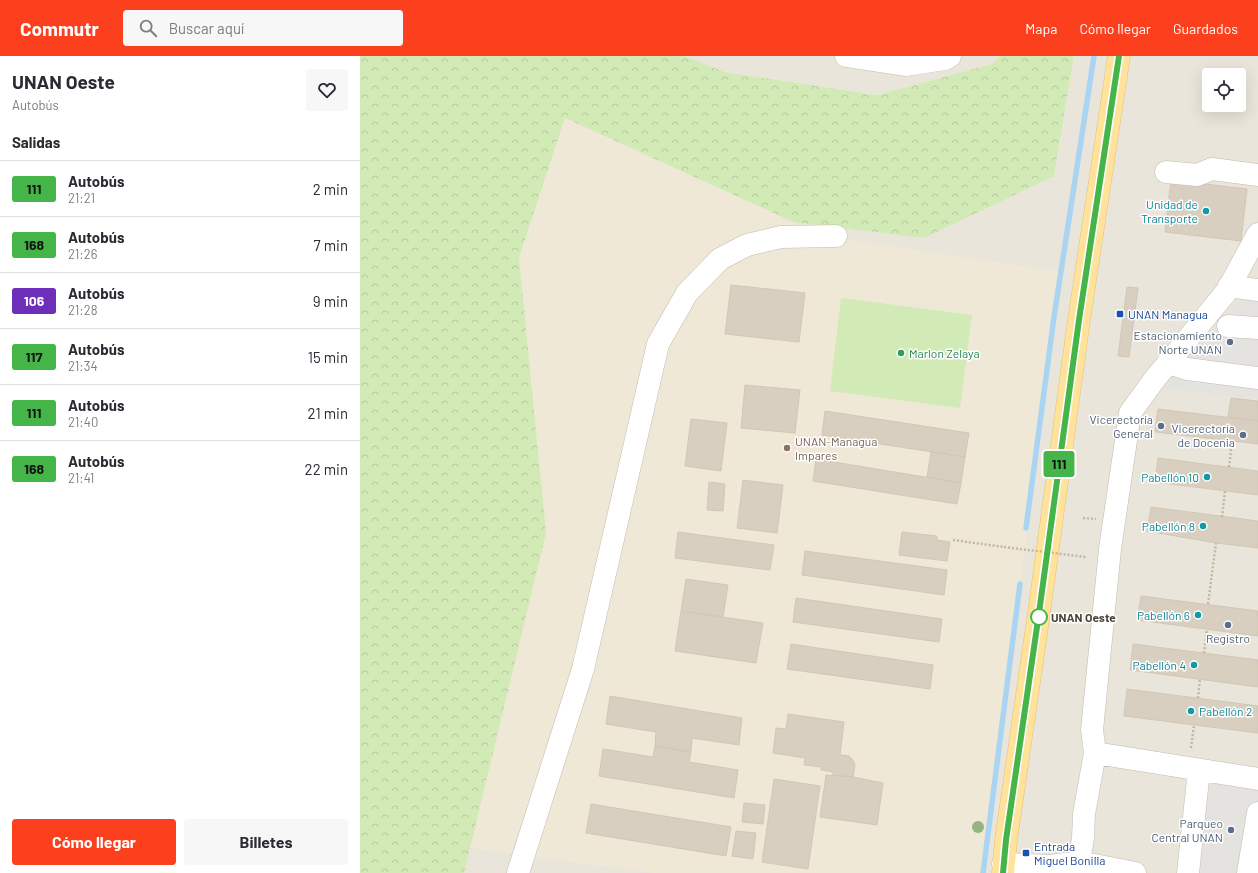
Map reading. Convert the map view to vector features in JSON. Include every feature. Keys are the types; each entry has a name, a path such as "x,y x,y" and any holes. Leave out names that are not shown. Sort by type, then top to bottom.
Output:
{"main road":[{"path":"1003,869 1079,320 1119,56"}],"street":[{"path":"846,56 904,60 945,59 950,56"},
{"path":"1166,172 1197,175 1212,169 1258,175"},
{"path":"1079,862 1083,838 1084,814 1095,753 1092,730 1110,549 1130,413 1229,286 1258,234"},
{"path":"518,873 583,669 658,344 688,293 720,259 747,245 781,237 836,236"},
{"path":"1229,286 1258,290"},
{"path":"1228,326 1258,328"},
{"path":"1169,363 1187,369 1258,378"},
{"path":"1095,753 1258,779"},
{"path":"1188,873 1199,770"},
{"path":"1248,873 1258,813"},
{"path":"1003,869 1051,866 1079,862 1135,873"}],"path":[{"path":"1229,467 1232,441"},
{"path":"1222,517 1225,491"},
{"path":"953,540 1086,557"},
{"path":"1208,604 1216,543"},
{"path":"1204,653 1207,629"},
{"path":"1198,698 1200,679"}],"shaded area":[{"path":"684,56 1000,56 993,64 877,95 725,72"},
{"name":"UNAN-Managua Impares","path":"1074,56 1258,56 1258,873 464,873 546,533 519,258 1054,176"},
{"name":"UNAN-Managua Impares","path":"565,118 823,236 1060,272 983,873 653,873 470,848 545,528 519,258"},
{"name":"Estacionamiento Norte UNAN","path":"1247,294 1258,295 1258,399 1159,388"},
{"name":"Parqueo Central UNAN","path":"1212,779 1258,786 1258,873 1196,873"}],"green space":[{"path":"360,56 684,56 725,72 877,95 992,64 1000,56 1074,56 1054,176 924,238 793,222 565,118 519,258 546,533 464,873 360,873"},
{"name":"Marlon Zelaya","path":"841,298 972,315 960,408 830,391"}],"building":[{"name":"Unidad de Transporte","path":"1171,180 1247,189 1241,241 1165,232"},
{"path":"731,285 805,293 799,342 725,334"},
{"path":"1127,287 1138,288 1129,357 1118,356"},
{"path":"745,385 800,390 795,433 741,428"},
{"path":"1231,398 1258,401 1258,421 1228,417"},
{"path":"1158,409 1258,421 1258,444 1155,432"},
{"path":"825,411 969,433 965,457 822,435"},
{"path":"691,419 727,423 721,471 685,466"},
{"path":"931,452 965,457 961,483 927,477"},
{"name":"Pabellón 10","path":"1158,458 1258,471 1258,495 1155,482"},
{"path":"816,459 961,483 957,504 813,481"},
{"path":"743,480 783,485 777,533 737,528"},
{"path":"709,482 725,484 723,511 707,510"},
{"name":"Pabellón 8","path":"1151,507 1258,521 1258,548 1216,543 1147,531"},
{"path":"678,532 774,545 770,570 675,558"},
{"path":"902,532 937,536 937,540 950,542 947,561 899,555"},
{"path":"805,551 947,570 944,595 802,575"},
{"path":"686,579 728,585 723,617 681,611"},
{"name":"Pabellón 6","path":"1141,596 1258,611 1258,636 1137,620"},
{"path":"796,598 942,619 939,642 793,622"},
{"path":"681,611 763,623 756,663 675,651"},
{"path":"791,644 933,665 930,689 787,669"},
{"name":"Pabellón 4","path":"1133,644 1258,660 1258,687 1130,670"},
{"name":"Pabellón 2","path":"1127,689 1258,706 1258,733 1124,716"},
{"path":"610,696 742,718 739,745 692,738 691,752 655,746 656,732 606,724"},
{"path":"788,714 844,722 840,755 849,756 853,760 855,765 853,777 833,775 833,772 821,770 821,767 804,765 805,758 773,753 776,728 786,729"},
{"path":"655,746 691,752 689,762 738,770 734,798 599,776 603,749 653,757"},
{"path":"826,775 853,777 883,783 877,825 820,817"},
{"path":"774,779 820,786 808,869 762,862"},
{"path":"744,803 765,805 763,824 742,822"},
{"path":"591,804 731,827 726,856 586,833"},
{"path":"736,831 756,833 753,859 732,856"}],"waterway":[{"path":"1026,528 1054,317 1094,56"},
{"path":"983,873 1020,584"}],"bus line":[{"name":"111","path":"1003,873 1006,840 1079,320 1119,56"}],"place":[{"name":"Unidad de Transporte","path":"1206,211"},
{"name":"UNAN Managua","path":"1120,314"},
{"name":"Estacionamiento Norte UNAN","path":"1230,342"},
{"name":"Marlon Zelaya","path":"901,353"},
{"name":"Vicerectoría General","path":"1161,426"},
{"name":"Vicerectoría de Docenia","path":"1243,435"},
{"name":"UNAN-Managua Impares","path":"787,448"},
{"name":"Pabellón 10","path":"1207,477"},
{"name":"Pabellón 8","path":"1203,526"},
{"name":"Pabellón 6","path":"1198,615"},
{"name":"UNAN Oeste","path":"1039,617"},
{"name":"Registro","path":"1228,625"},
{"name":"Pabellón 4","path":"1194,665"},
{"name":"Pabellón 2","path":"1191,711"},
{"name":"Parqueo Central UNAN","path":"1231,830"},
{"name":"Entrada Miguel Bonilla","path":"1026,853"}]}
